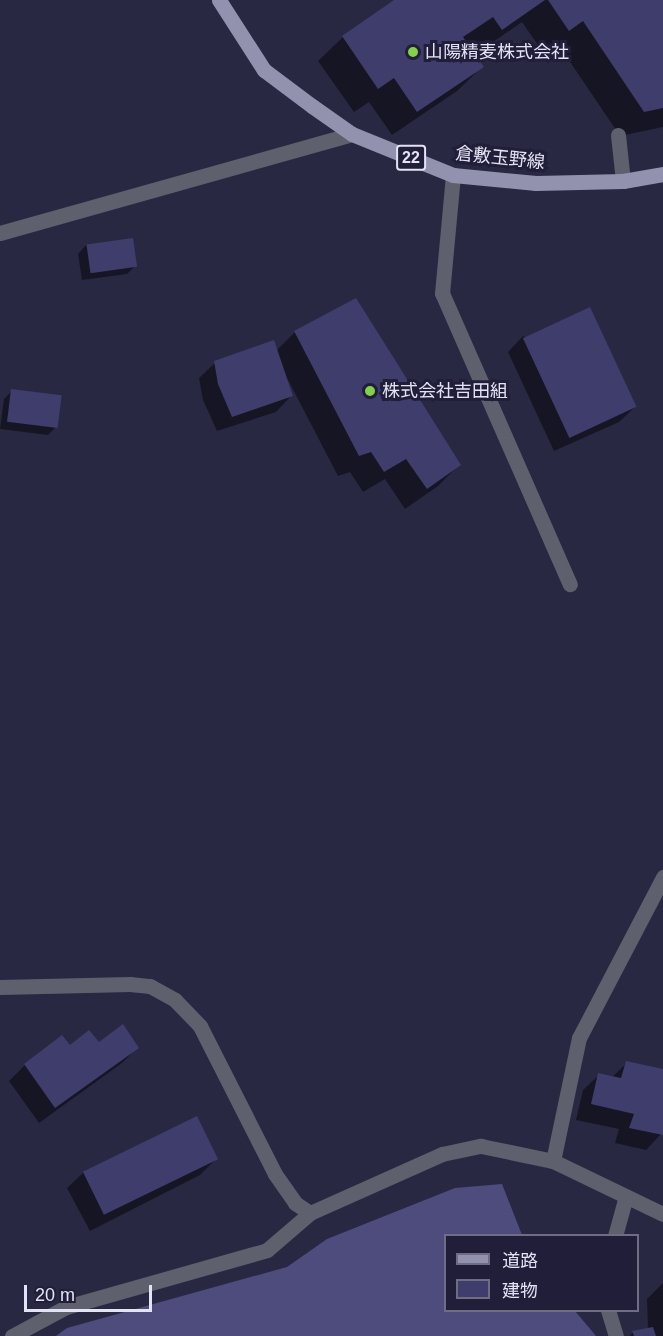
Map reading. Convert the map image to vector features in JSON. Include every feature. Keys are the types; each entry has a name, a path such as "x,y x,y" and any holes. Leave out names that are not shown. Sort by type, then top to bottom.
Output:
{"main road":[{"name":"倉敷玉野線","path":"219,0 264,70 352,134 453,175 536,183 623,181 663,174"}],"street":[{"path":"0,233 352,134"},
{"path":"618,135 623,181"},
{"path":"453,175 442,293 570,584"},
{"path":"553,1161 579,1038 663,877"},
{"path":"0,987 130,984 150,986 175,1000 200,1026 275,1174 295,1203 310,1213"},
{"path":"12,1336 66,1307 267,1250 310,1213 442,1154 481,1146 553,1161 663,1214"},
{"path":"616,1234 626,1196"},
{"path":"608,1312 616,1336"}],"shaded area":[{"path":"502,1184 522,1234 444,1234 444,1312 576,1312 596,1336 56,1336 67,1328 287,1267 327,1239 455,1188"}],"building":[{"name":"山陽精麦株式会社","path":"394,0 545,0 502,30 493,17 463,37 484,67 417,112 394,78 378,89 342,36"},
{"name":"山陽精麦株式会社","path":"548,0 663,0 663,108 644,112 583,21 569,31"},
{"path":"133,238 137,267 90,273 86,245"},
{"name":"株式会社吉田組","path":"356,298 461,465 427,489 406,459 384,472 371,452 359,456 294,331"},
{"path":"590,307 636,407 569,438 523,338"},
{"path":"274,340 293,396 232,417 218,384 214,361"},
{"path":"11,389 62,395 58,428 7,422"},
{"path":"123,1024 139,1048 55,1108 24,1064 62,1035 70,1045 89,1030 99,1042"},
{"path":"626,1061 663,1069 663,1135 629,1128 634,1114 591,1104 598,1073 621,1078"},
{"path":"197,1116 218,1159 104,1215 83,1172"},
{"path":"653,1327 656,1336 634,1336 632,1331"}],"place":[{"name":"山陽精麦株式会社","path":"413,52"},
{"name":"株式会社吉田組","path":"370,391"}]}
